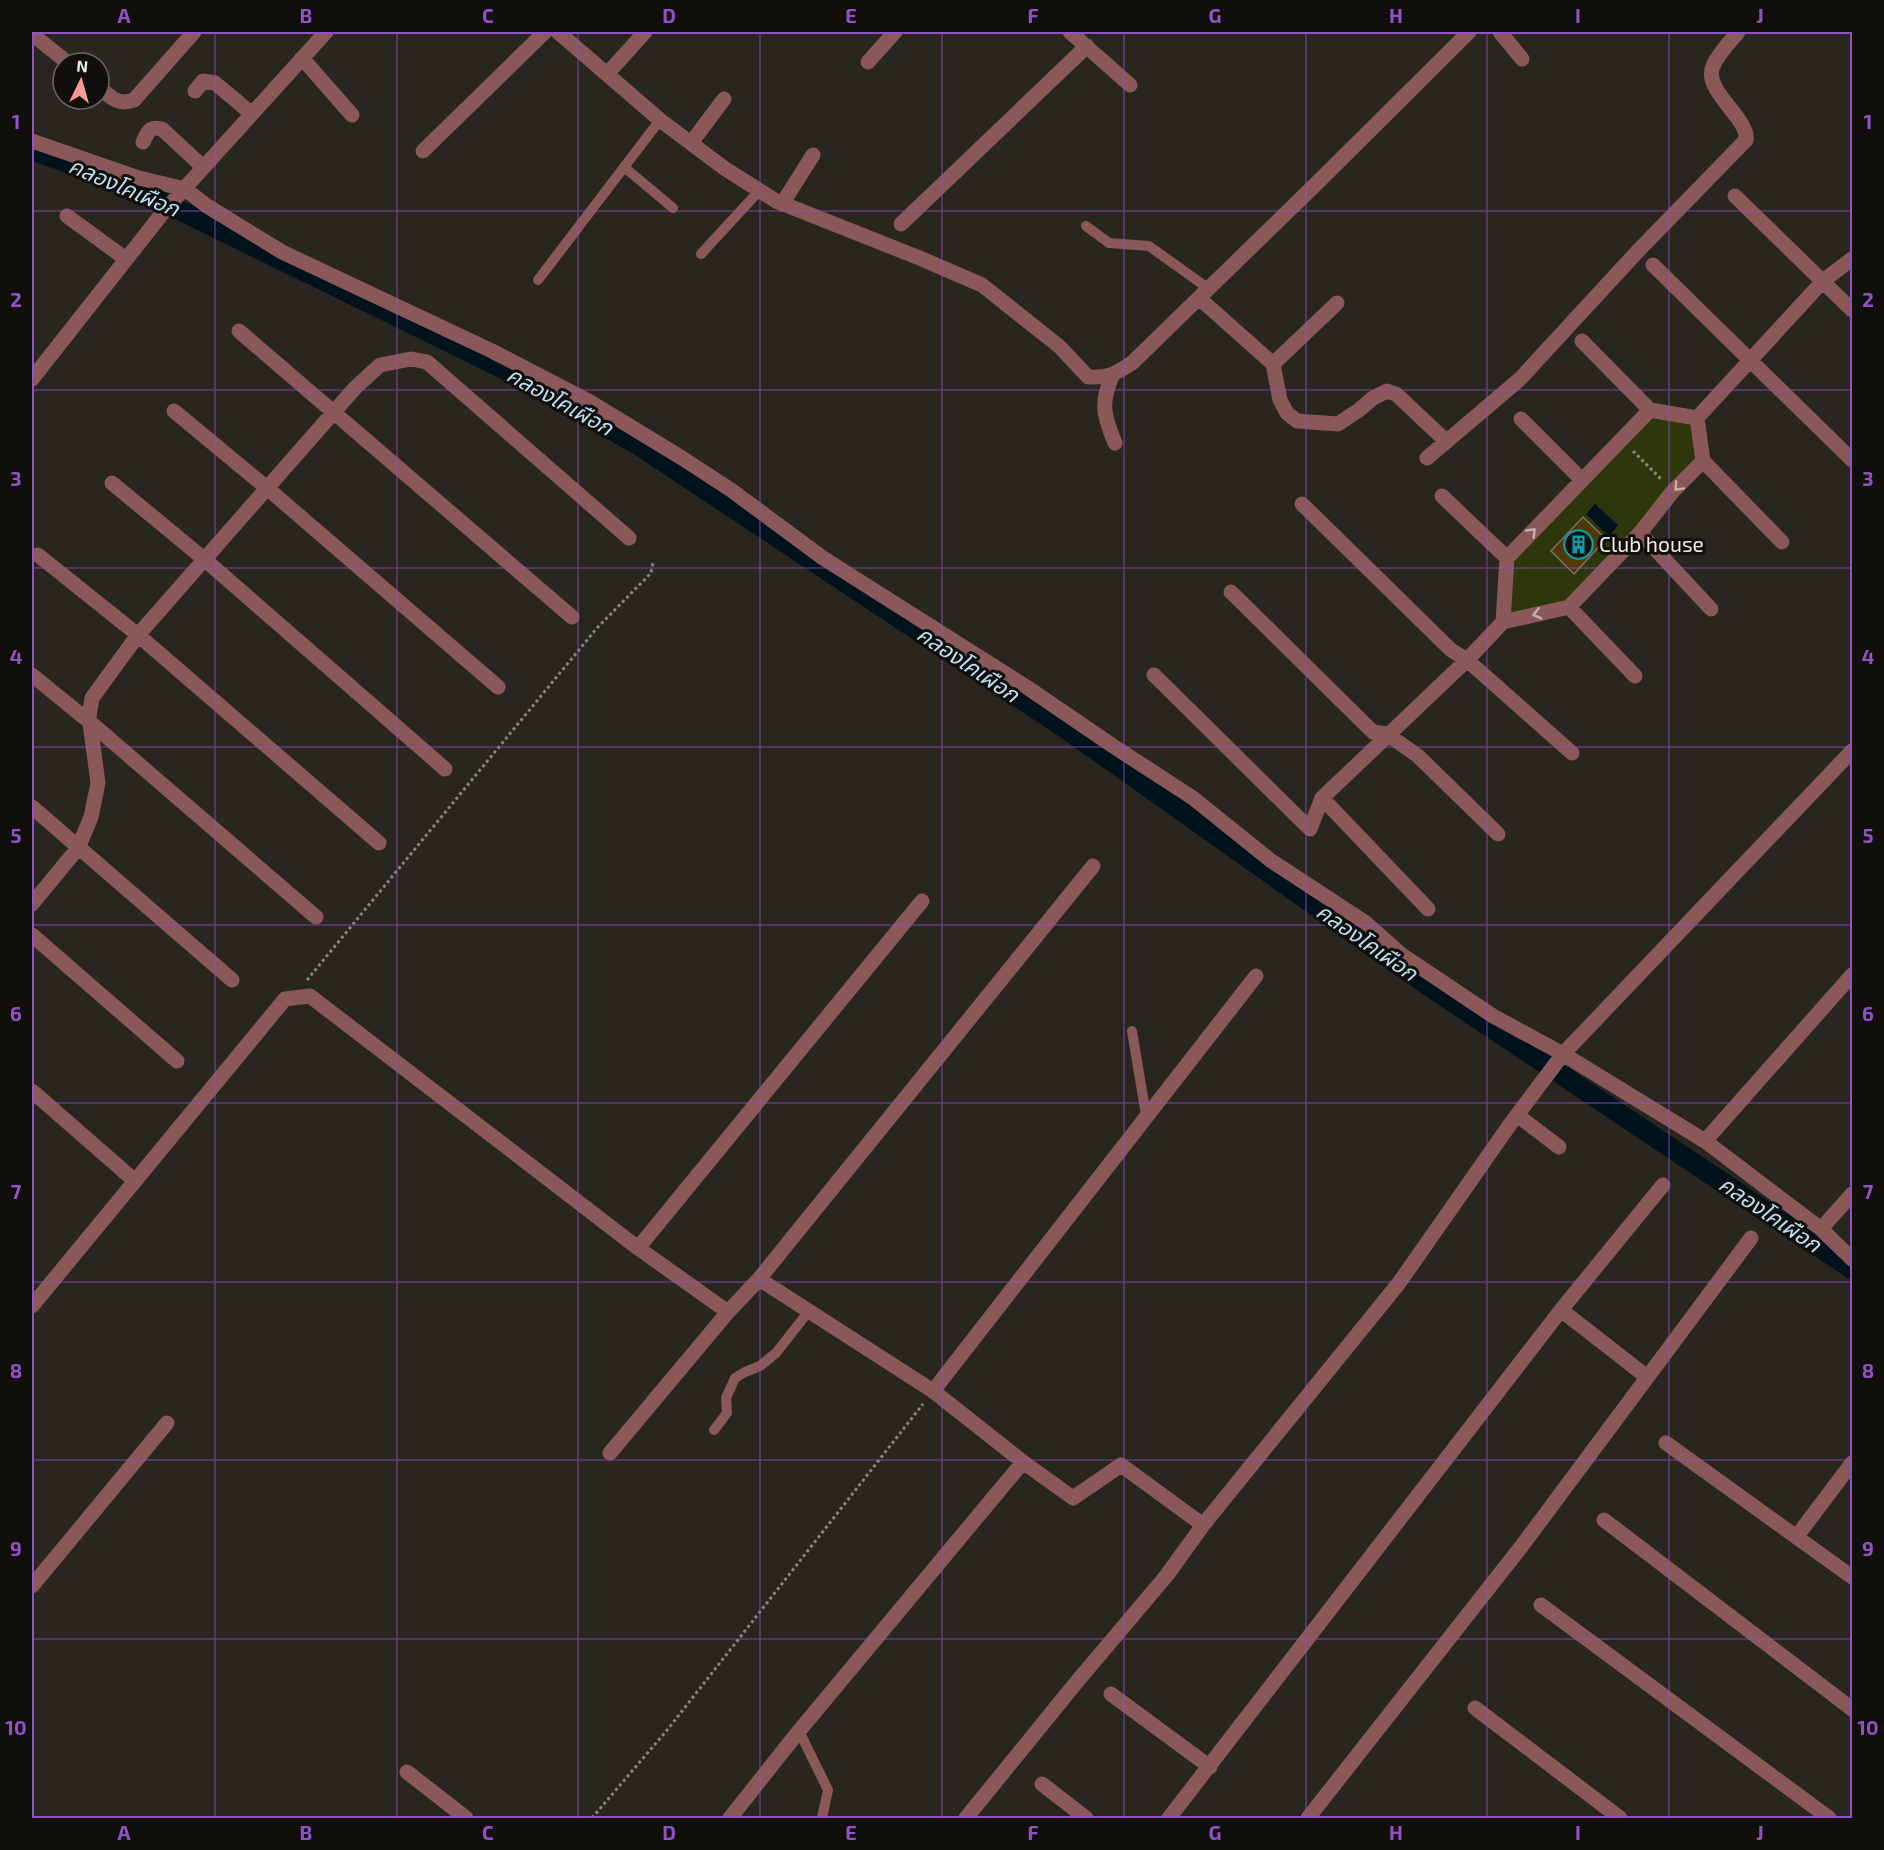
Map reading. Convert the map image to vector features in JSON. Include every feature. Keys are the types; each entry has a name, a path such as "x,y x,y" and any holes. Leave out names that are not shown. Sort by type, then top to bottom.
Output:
{"street":[{"path":"111,96 125,104 134,100 194,32"},
{"path":"32,379 165,210 326,32"},
{"path":"423,151 545,32"},
{"path":"558,32 660,120 759,191 782,204 982,285 1060,347 1088,376 1104,378 1113,376 1132,363 1469,32"},
{"path":"607,74 645,32"},
{"path":"868,62 895,32"},
{"path":"1070,32 1130,85"},
{"path":"1500,32 1522,59"},
{"path":"1427,458 1520,379 1637,252 1746,140 1747,134 1744,126 1723,100 1712,75 1713,65 1738,32"},
{"path":"32,34 53,51"},
{"path":"901,224 1087,46"},
{"path":"302,58 352,116"},
{"path":"195,91 203,81 215,83 252,114"},
{"path":"691,143 724,99"},
{"path":"142,142 149,130 154,127 162,129 203,167"},
{"path":"32,141 183,191 282,252 492,351 590,402 682,458 731,490 832,564 1028,688 1193,798 1270,860 1366,923 1402,955 1424,970 1493,1016 1705,1141 1821,1229 1852,1259"},
{"path":"782,204 813,155"},
{"path":"1735,196 1824,280 1852,310"},
{"path":"67,216 126,259"},
{"path":"1697,418 1824,280 1852,259"},
{"path":"1653,265 1852,460"},
{"path":"1204,294 1274,364 1280,400 1287,413 1297,421 1338,424 1373,398 1387,391 1396,394 1446,441"},
{"path":"1274,364 1337,303"},
{"path":"239,331 572,617"},
{"path":"1582,341 1650,410 1697,418"},
{"path":"32,904 78,848 91,817 98,783 89,716 92,698 138,635 334,411 380,364 411,359 427,362 629,538"},
{"path":"1113,376 1106,391 1104,408 1115,443"},
{"path":"1503,622 1507,558 1650,410"},
{"path":"174,411 498,687"},
{"path":"1697,418 1703,461 1782,542"},
{"path":"1521,419 1582,480"},
{"path":"1154,675 1310,829 1322,798 1467,660 1503,622 1569,607 1640,533 1673,491 1703,461"},
{"path":"112,483 204,559 445,769"},
{"path":"1442,496 1507,558"},
{"path":"1302,504 1450,650 1467,660 1572,753"},
{"path":"1640,533 1711,609"},
{"path":"38,555 138,635 379,843"},
{"path":"1231,592 1373,732 1387,734 1418,756 1498,834"},
{"path":"1569,607 1635,676"},
{"path":"32,675 316,917"},
{"path":"966,1818 1167,1575 1203,1525 1399,1283 1545,1076 1852,751"},
{"path":"1322,798 1428,909"},
{"path":"32,807 232,980"},
{"path":"610,1454 728,1312 759,1279 1093,866"},
{"path":"638,1248 922,901"},
{"path":"32,935 177,1061"},
{"path":"1705,1141 1852,975"},
{"path":"933,1391 1256,976"},
{"path":"32,1306 285,999 310,996 638,1248 728,1312"},
{"path":"32,1091 135,1181"},
{"path":"1517,1115 1559,1147"},
{"path":"1169,1818 1561,1310 1664,1185"},
{"path":"1821,1229 1852,1194"},
{"path":"1308,1818 1521,1547 1752,1238"},
{"path":"759,1279 933,1391 1073,1498 1121,1465 1203,1525"},
{"path":"1561,1310 1647,1377"},
{"path":"32,1587 166,1423"},
{"path":"1666,1443 1852,1577"},
{"path":"730,1818 799,1731 1023,1462"},
{"path":"1797,1536 1852,1463"},
{"path":"1604,1520 1852,1709"},
{"path":"1542,1605 1829,1818"},
{"path":"1111,1694 1210,1767"},
{"path":"1475,1708 1620,1818"},
{"path":"406,1772 460,1817"},
{"path":"1042,1784 1086,1818"}],"lane":[{"path":"538,280 660,120"},
{"path":"624,167 673,208"},
{"path":"701,254 759,191"},
{"path":"1086,226 1109,243 1149,246 1204,294"},
{"path":"1132,1031 1146,1115"},
{"path":"714,1430 727,1413 726,1398 735,1378 760,1366 776,1353 809,1311"},
{"path":"799,1731 828,1790 822,1818"}],"path":[{"path":"1622,439 1673,491"},
{"path":"292,998 597,628 651,573 652,562"},
{"path":"592,1818 668,1729 933,1391"}],"green space":[{"path":"1650,410 1697,418 1703,461 1569,607 1503,622 1507,558"}],"water":[{"path":"1595,504 1618,525 1609,537 1586,514"}],"building":[{"name":"Club house","path":"1583,517 1606,539 1574,574 1551,551"}],"waterway":[{"name":"คลองโคเผือก","path":"32,150 126,184 512,373 638,445 1066,729 1427,985 1852,1269"}],"place":[{"name":"Club house","path":"1578,545"}]}
